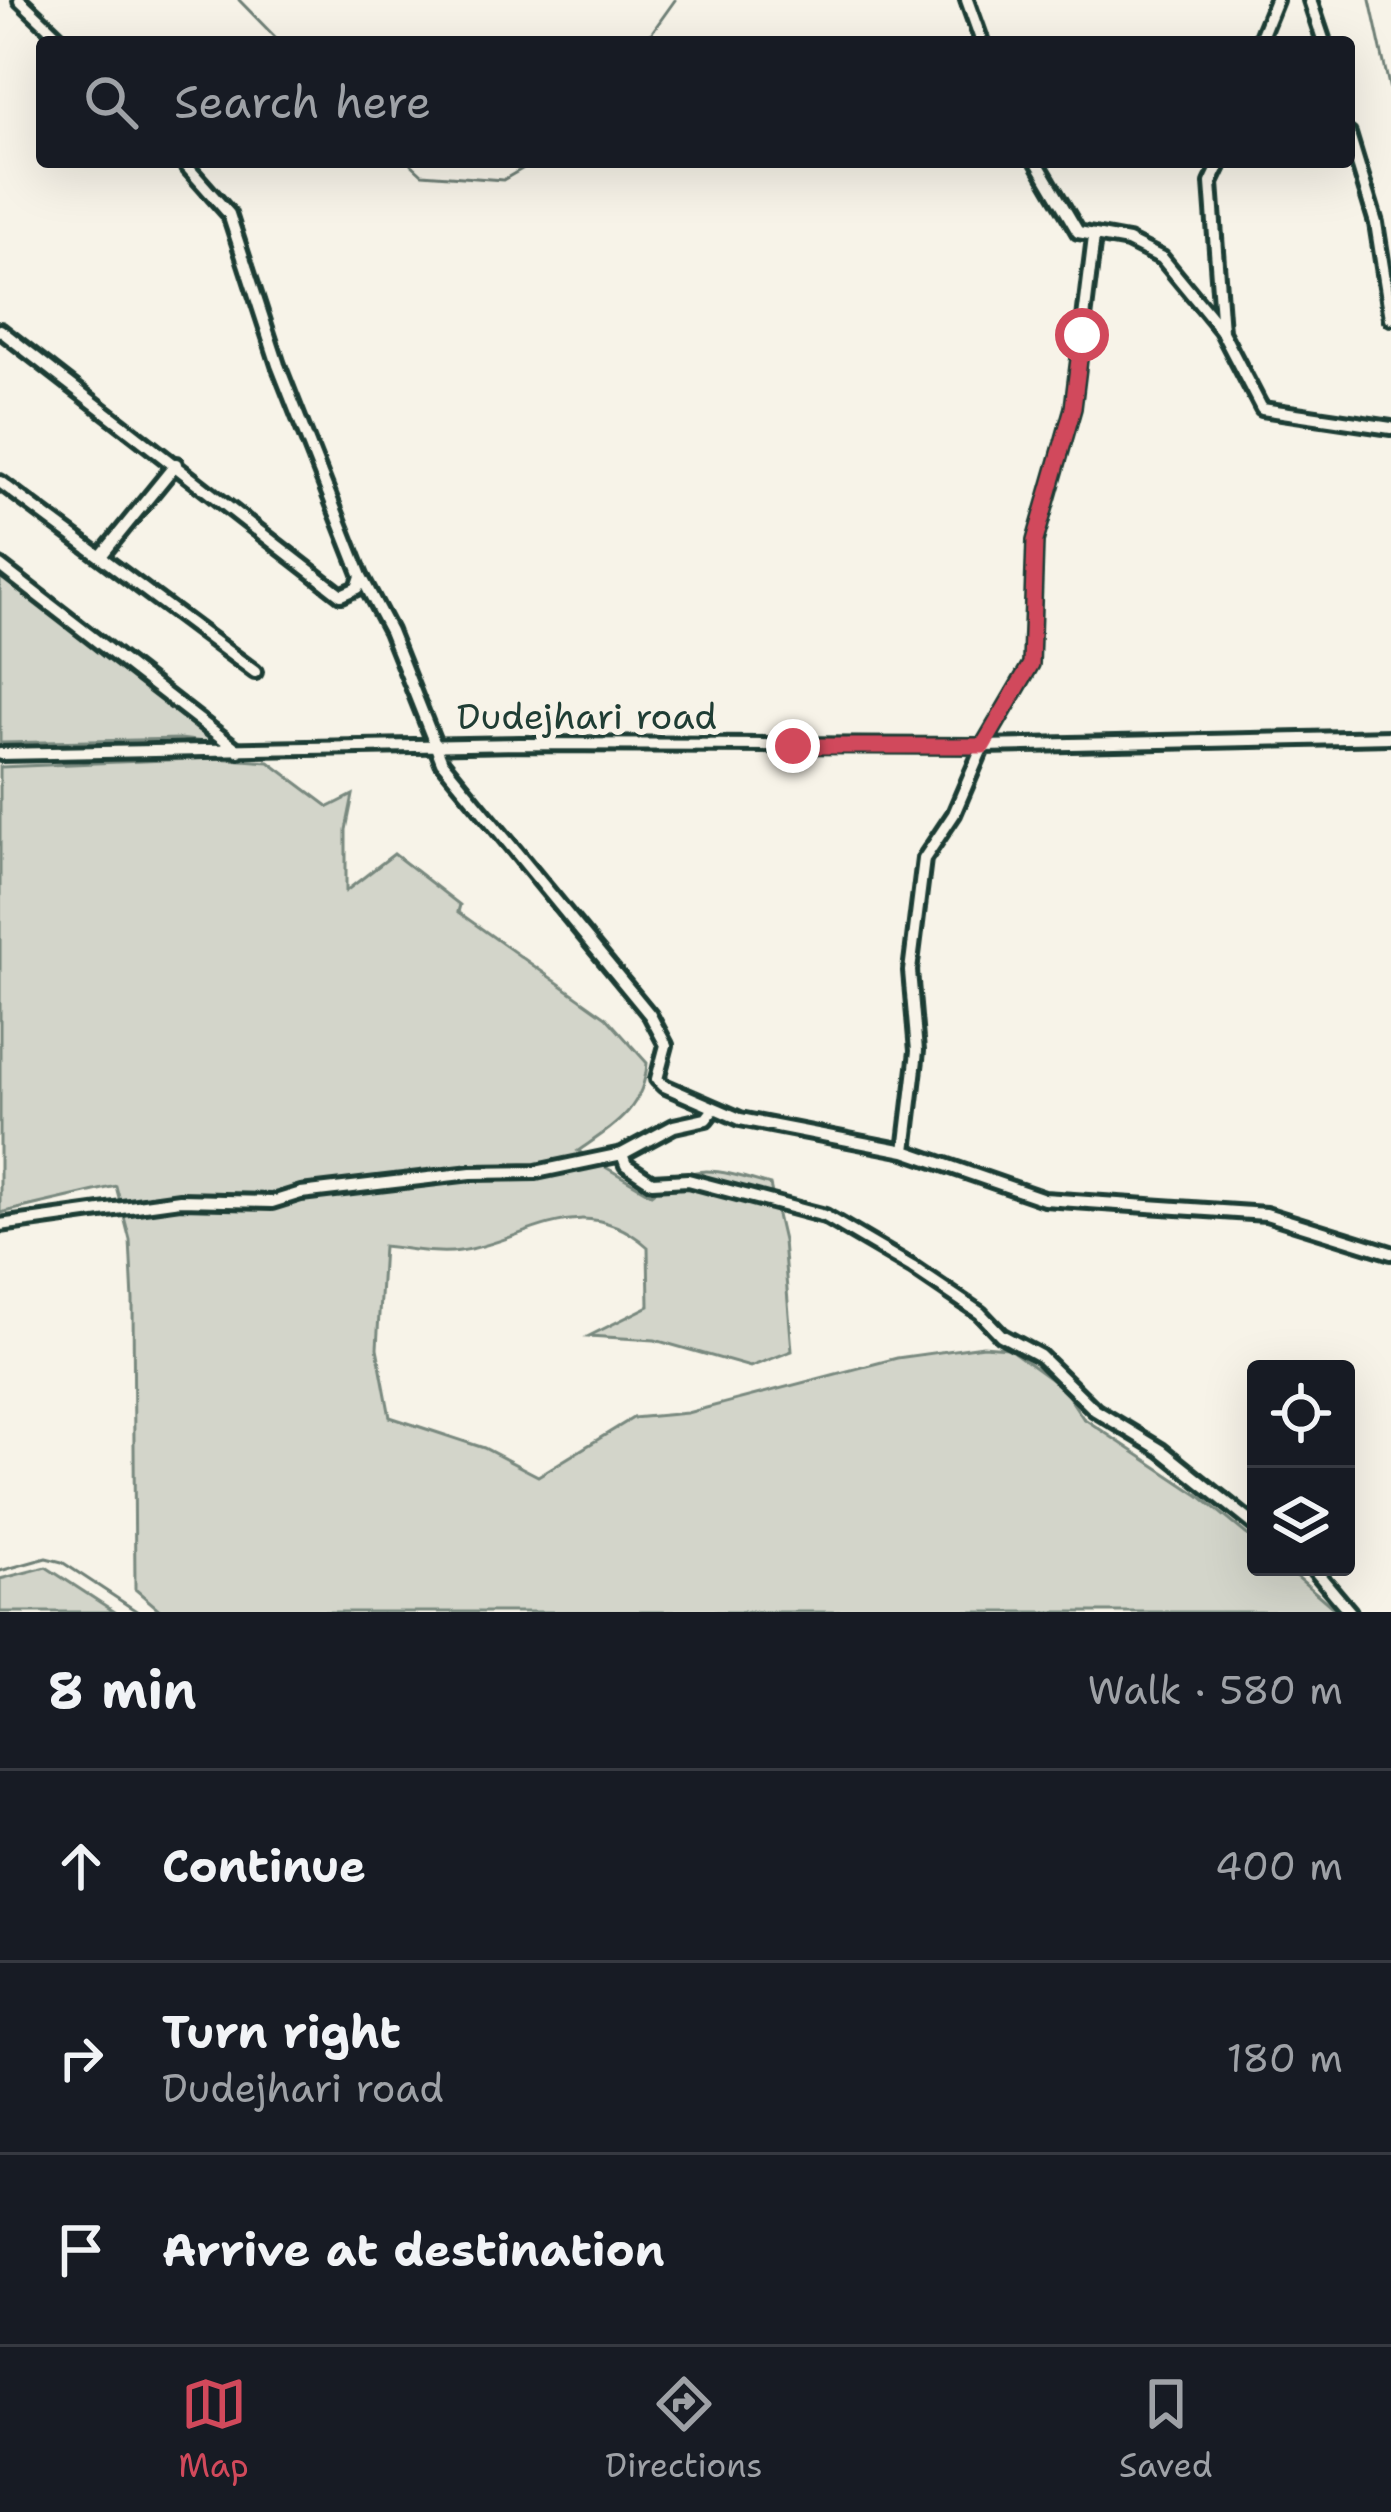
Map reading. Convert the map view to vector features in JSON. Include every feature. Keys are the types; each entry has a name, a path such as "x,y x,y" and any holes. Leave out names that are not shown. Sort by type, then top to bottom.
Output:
{"street":[{"path":"20,0 58,36"},
{"path":"967,0 980,36"},
{"path":"1261,36 1276,0"},
{"path":"1310,0 1322,36"},
{"path":"1355,154 1376,223 1391,318"},
{"path":"188,168 229,214 278,365 434,747 474,806 650,1016 666,1045 657,1079 713,1110 794,1132 905,1150 1064,1203 1266,1214 1391,1253"},
{"path":"1041,168 1078,232 1128,241 1162,258 1220,328 1262,409 1391,428"},
{"path":"1218,168 1210,183 1220,328"},
{"path":"905,1150 916,1051 910,970 919,882 924,859 954,814 983,746 1031,664 1035,541 1073,408 1094,237"},
{"path":"0,330 341,595 357,588 362,576"},
{"path":"101,556 176,464"},
{"path":"0,482 255,672"},
{"path":"0,566 240,752"},
{"name":"Dudejhari road","path":"0,754 983,746 1391,737"},
{"path":"0,1225 180,1200 272,1202 301,1193 451,1175 536,1172 622,1154 674,1126 706,1119 713,1110"},
{"path":"622,1154 626,1165 652,1182 688,1180 825,1216 980,1313 1001,1335 1040,1356 1095,1410 1161,1450 1247,1519"},
{"path":"1320,1576 1350,1612"}],"shaded area":[{"path":"0,576 220,744 180,739 0,743"},
{"path":"215,758 269,762 329,807 353,795 346,830 346,891 394,854 460,905 458,912 606,1017 647,1063 633,1105 578,1151 651,1194 694,1172 722,1172 770,1185 783,1241 792,1351 750,1367 655,1340 589,1336 649,1306 648,1247 600,1221 554,1223 460,1251 383,1246 377,1348 390,1417 484,1448 538,1476 633,1418 687,1413 897,1358 983,1346 1008,1348 1063,1388 1083,1418 1200,1496 1247,1535 1247,1576 1296,1576 1338,1612 162,1612 135,1589 133,1301 130,1240 116,1186 0,1213 0,767"},
{"path":"46,1567 115,1612 0,1612 0,1579"}],"waterway":[{"path":"239,0 274,36"},
{"path":"649,36 675,0"},
{"path":"1370,0 1391,95"},
{"path":"416,168 422,174 503,180 524,168"},
{"path":"0,1571 46,1558 62,1562 138,1612"}],"route":[{"path":"793,746 983,746 1031,664 1035,541 1073,408 1082,335"}]}
